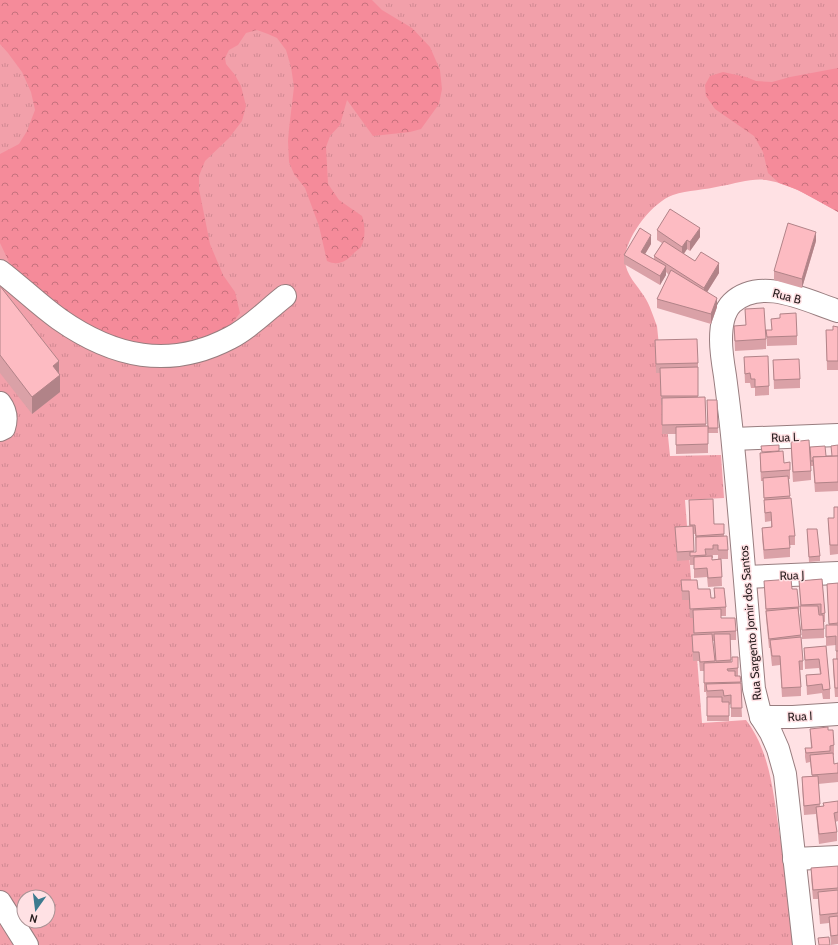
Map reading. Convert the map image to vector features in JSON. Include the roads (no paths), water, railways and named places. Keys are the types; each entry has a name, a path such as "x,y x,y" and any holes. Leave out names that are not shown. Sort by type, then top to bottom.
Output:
{"street":[{"path":"0,271 44,307 75,329 109,346 128,353 144,356 172,356 207,348 230,338 247,327 285,296"},
{"name":"Rua B","path":"736,300 758,291 770,291 787,294 838,312"},
{"name":"Rua Sargento Jomir dos Santos","path":"736,300 731,304 725,314 721,338 733,440 754,689 761,717 771,733 785,774 804,945"},
{"name":"Rua L","path":"733,440 838,435"},
{"name":"Rua J","path":"745,577 838,573"},
{"name":"Rua I","path":"761,717 793,717 838,714"},
{"path":"794,858 838,857"},
{"path":"0,902 27,945"}]}
